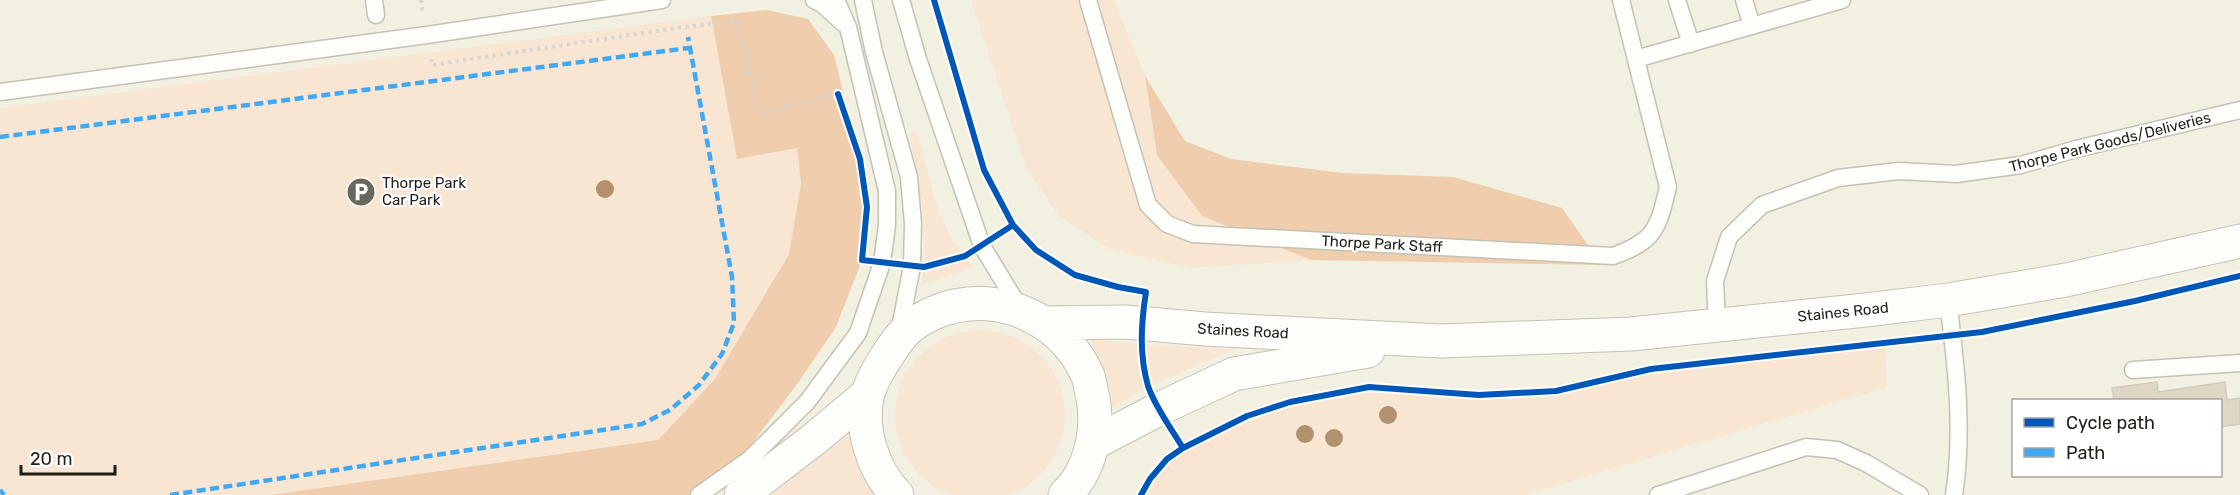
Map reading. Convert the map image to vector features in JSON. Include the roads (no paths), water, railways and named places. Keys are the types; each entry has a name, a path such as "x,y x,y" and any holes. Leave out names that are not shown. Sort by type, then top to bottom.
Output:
{"main road":[{"name":"Staines Road","path":"868,394 882,364 899,337 919,320 943,309 969,303 995,303 1033,316 1205,329 1441,341 1631,334 1948,300 2066,280 2240,241"},
{"path":"1033,316 1071,347 1088,376 1095,410 1092,444 1083,469 1065,495"},
{"name":"Staines Road","path":"1092,444 1234,374 1441,341"},
{"path":"741,495 868,394"},
{"path":"868,394 866,426 873,458 888,486 897,495"}],"lane":[{"path":"0,92 427,35 662,0"},
{"path":"814,0 822,4 874,52"},
{"path":"699,495 750,459 807,402 858,333 882,263 887,225 887,191 848,27 836,0"},
{"path":"863,0 874,52 909,177 912,212 912,266 899,337"},
{"path":"901,0 918,59 982,246 1033,316"},
{"name":"Thorpe Park Staff","path":"1088,0 1148,205 1167,224 1193,234 1613,256 1635,248 1652,235 1662,213 1668,187 1621,0"},
{"path":"1677,0 1691,44"},
{"path":"1744,0 1752,26"},
{"path":"1636,59 1842,0"},
{"name":"Thorpe Park Goods/Deliveries","path":"1717,326 1715,281 1729,237 1762,205 1838,178 1899,171 1956,174 2021,165 2076,149 2240,110"},
{"path":"1948,300 1959,416 1954,495"},
{"path":"2133,370 2240,363"},
{"path":"1658,495 1806,447 1837,450 1866,463 1920,495"}],"place":[{"name":"Thorpe Park Car Park","path":"361,192"}]}
